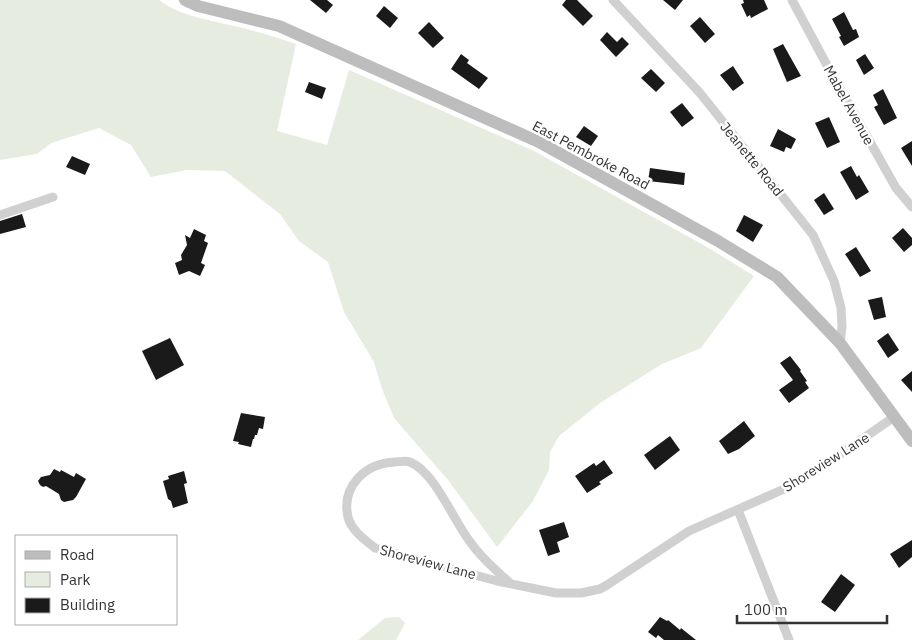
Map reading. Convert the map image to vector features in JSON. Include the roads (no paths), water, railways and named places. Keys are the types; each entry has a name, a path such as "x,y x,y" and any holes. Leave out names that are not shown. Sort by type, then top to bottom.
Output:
{"street":[{"name":"East Pembroke Road","path":"184,0 198,6 279,26 539,142 718,241 777,278 840,343 912,442"},
{"name":"Jeanette Road","path":"614,0 700,94 813,235 834,281 841,308 842,327 840,343"},
{"name":"Mabel Avenue","path":"792,0 896,188 912,207"},
{"path":"0,215 53,197"},
{"name":"Shoreview Lane","path":"511,584 470,543 440,493 425,473 409,461 384,462 368,468 355,481 347,505 348,519 359,536 375,548 511,584 556,593 580,593 607,586 689,531 784,489 822,467 894,417"},
{"path":"738,510 789,640"}]}
